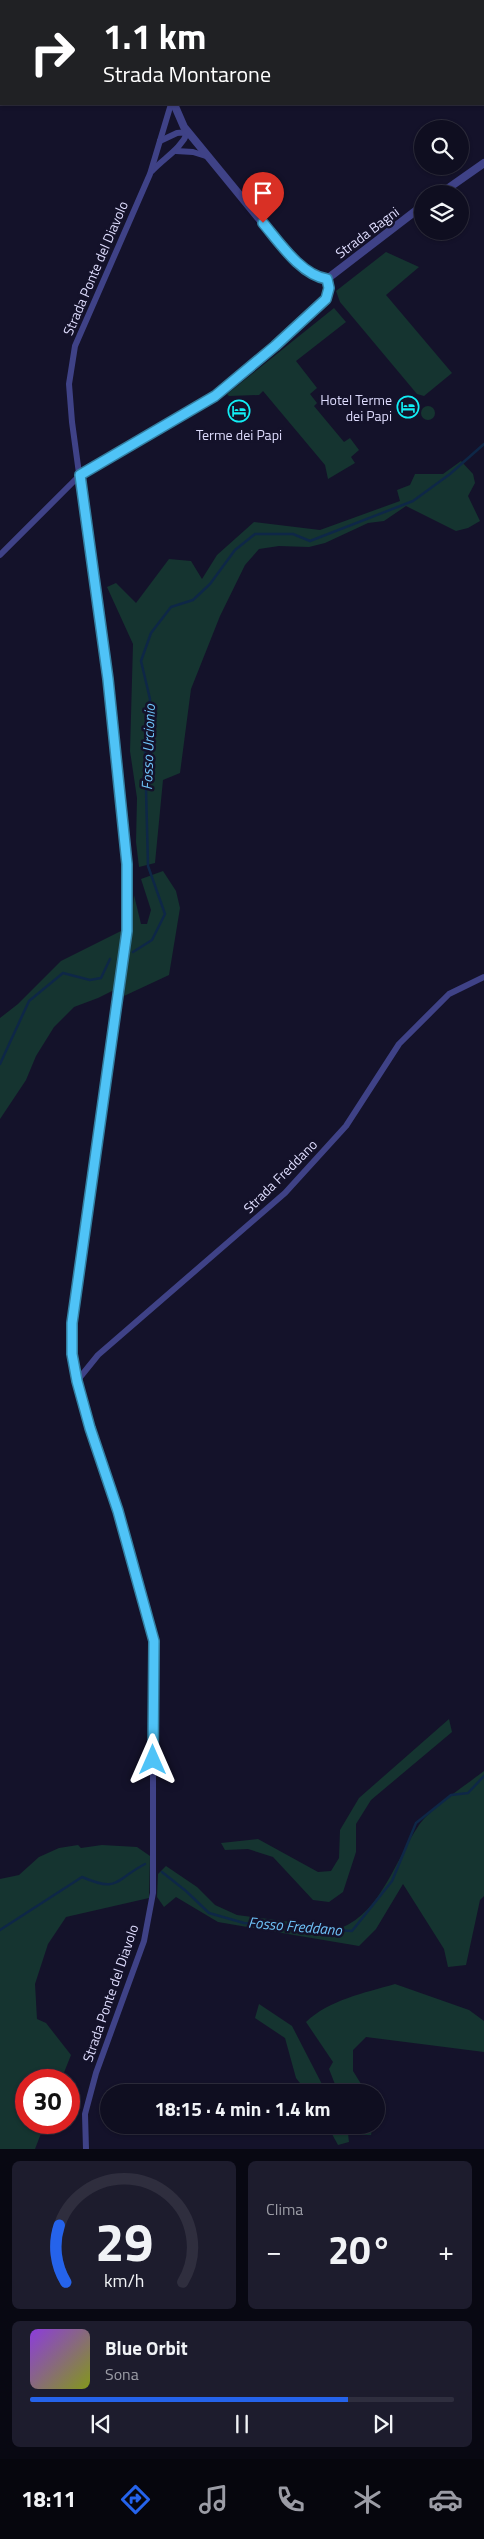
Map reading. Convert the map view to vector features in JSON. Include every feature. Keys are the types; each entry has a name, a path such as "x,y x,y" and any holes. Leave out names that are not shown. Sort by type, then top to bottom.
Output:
{"street":[{"path":"0,555 80,475 215,396 318,308 326,299 329,288 327,279 318,278 305,270 275,238 188,132 173,105"},
{"name":"Strada Ponte del Diavolo","path":"86,2149 85,2114 96,2072 144,1941 153,1892 154,1641 118,1511 90,1428 77,1381 72,1354 72,1323 127,931 127,864 108,679 72,422 69,384 76,346 150,174 173,105"},
{"path":"160,141 170,135 188,132"},
{"path":"150,174 160,162 176,152 188,132"},
{"path":"176,152 193,152 209,157"},
{"path":"453,185 484,163"},
{"name":"Strada Bagni","path":"327,279 414,212"},
{"name":"Strada Freddano","path":"77,1381 98,1355 284,1193 346,1126 400,1044 449,994 484,978"}],"green space":[{"path":"386,252 419,267 386,295 452,373 424,396 417,394 340,302 336,291"},
{"path":"334,308 346,322 296,361 317,388 310,394 317,403 314,406 344,442 350,438 359,450 351,457 355,463 328,479 325,465 263,391 259,395 229,396 227,394"},
{"path":"425,406 431,406 435,413 431,420 425,420 421,416 421,410"},
{"path":"461,461 473,474 475,483 468,496 480,521 468,528 456,531 406,506 384,521 368,523 325,543 309,547 279,546 259,549 245,565 220,616 191,689 180,773 163,780 155,863 139,867 136,842 137,798 130,751 133,644 107,587 116,583 136,603 169,559 191,561 202,579 217,555 254,522 320,530 400,501 397,490 410,485 415,474 443,474"},
{"path":"163,871 176,891 180,908 169,975 124,996 134,895 141,924 147,924 151,910 141,879"},
{"path":"125,929 116,989 74,1007 54,1027 36,1056 26,1080 0,1119 0,1018 18,1004 61,961"},
{"path":"449,1719 452,1732 371,1800 356,1824 356,1852 343,1892 329,1902 313,1900 273,1857 248,1849 225,1850 221,1843 258,1839 318,1872 331,1871 339,1858 340,1830 359,1798"},
{"path":"484,1771 484,1896 480,1900 466,1965 448,1967 444,1949 403,1884 376,1929 359,1946 218,1922 176,1897 164,1907 157,1897 158,1874 166,1866 197,1887 215,1905 237,1915 341,1928 367,1910 377,1897 410,1839 424,1819 440,1804"},
{"path":"78,1845 81,1848 102,1845 137,1847 150,1856 149,1898 66,1917 48,1944 35,1984 37,2019 46,2023 71,2055 65,2069 15,2069 15,2134 41,2134 35,2149 0,2149 0,1879 19,1875 39,1857 59,1848"},
{"path":"395,1984 469,2010 484,2021 484,2052 366,2037 353,2050 353,2071 361,2084 335,2084 329,2069 333,2062 306,2022 325,2008 359,1994"},
{"path":"259,2004 292,2026 322,2084 301,2084 296,2078 285,2038 255,2018"},
{"path":"332,2134 348,2134 349,2142 338,2145"}],"waterway":[{"name":"Fosso Urcionio","path":"133,952 152,940 165,914 148,866 145,750 150,699 141,661 151,633 171,607 193,600 210,584 235,550 255,534 293,534 310,541 413,501 450,474 484,444"},
{"path":"0,1064 29,1001 63,973 90,980 101,978 110,959"},
{"name":"Fosso Freddano","path":"162,1872 209,1913 244,1923 352,1931 392,1881 416,1823 451,1795 468,1793 484,1776"},
{"name":"Fosso Freddano","path":"0,1930 82,1877 103,1884 116,1883 145,1864"}],"place":[{"name":"Hotel Terme dei Papi","path":"408,407"},
{"name":"Terme dei Papi","path":"239,411"}],"route":[{"path":"153,1760 154,1641 118,1511 90,1428 77,1381 72,1354 72,1323 127,931 127,864 113,751 108,679 80,475 215,396 275,346 326,299 329,288 327,279 318,278 305,270 263,223"}]}
